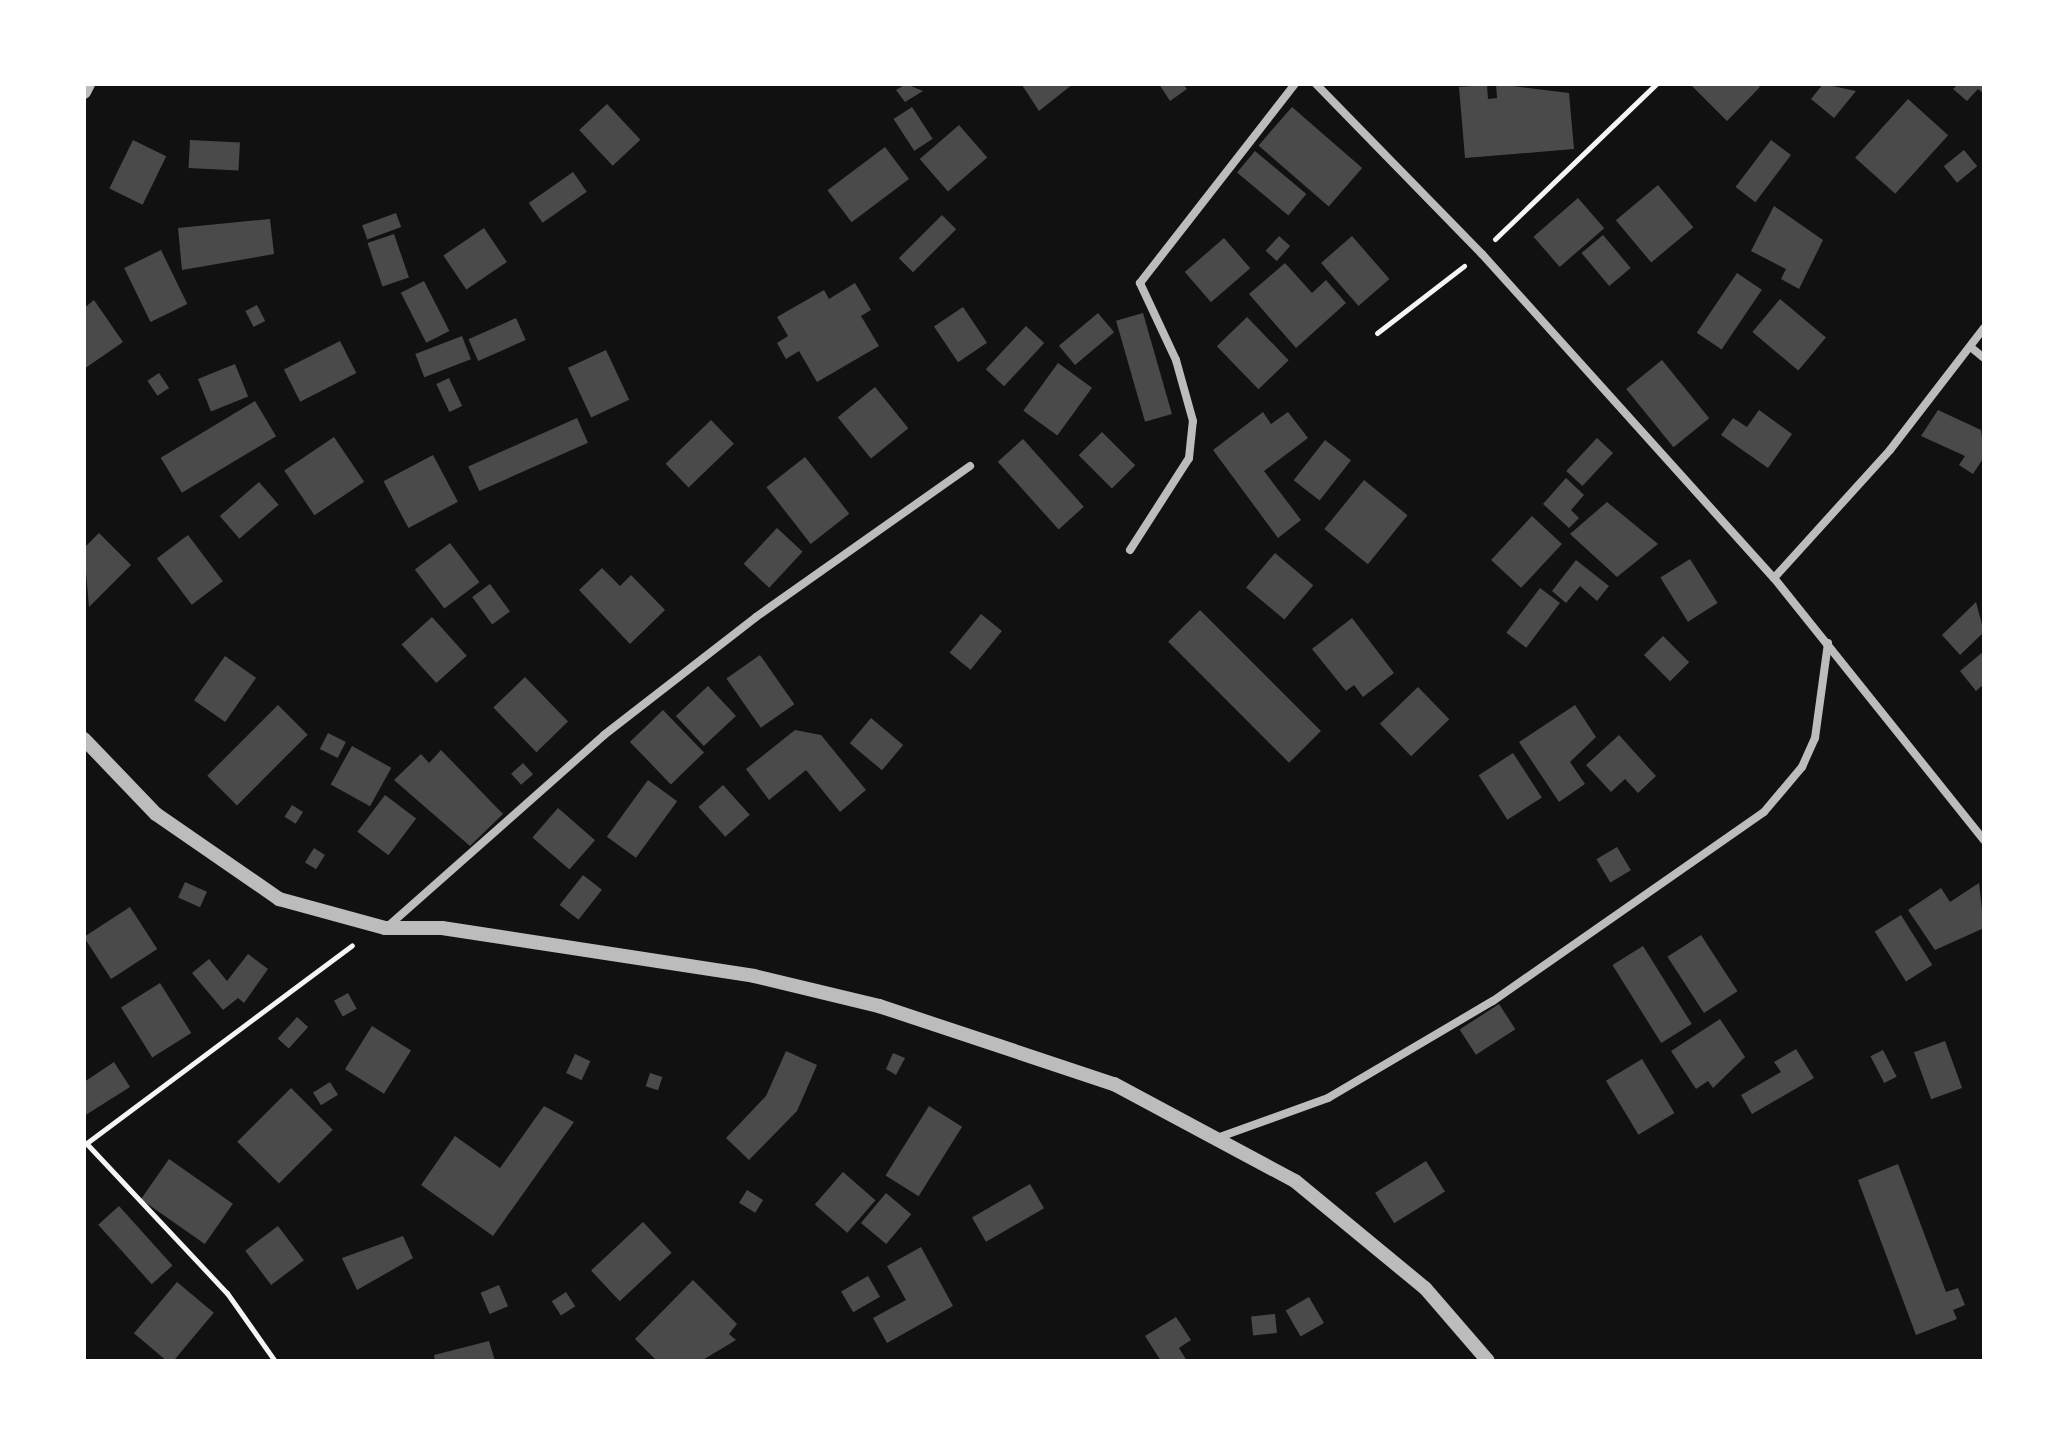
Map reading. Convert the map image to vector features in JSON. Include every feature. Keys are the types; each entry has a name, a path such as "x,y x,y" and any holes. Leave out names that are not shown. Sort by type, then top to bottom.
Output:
{"street":[{"path":"84,92 88,84"},
{"path":"1130,550 1189,458 1193,421 1176,360 1140,283 1295,84"},
{"path":"1316,84 1482,254 1774,578 1984,840"},
{"path":"1774,578 1973,349 1984,328"},
{"path":"1973,349 1984,358"},
{"path":"385,928 639,708 970,466"},
{"path":"1216,1138 1328,1098 1493,1001 1733,837 1802,767 1815,738 1828,643"},
{"path":"84,739 156,814 279,899 385,928 442,928 754,976 879,1006 1114,1084 1216,1138 1319,1201 1425,1288 1488,1361"}],"path":[{"path":"1377,333 1482,254 1656,84"},
{"path":"275,1361 227,1293 85,1144 324,959 385,928"}],"building":[{"path":"906,84 923,91 905,102 896,90"},
{"path":"1024,84 1073,84 1039,111 1022,85"},
{"path":"1159,84 1183,84 1187,89 1170,101"},
{"path":"1496,84 1569,93 1574,149 1465,158 1459,87 1487,85 1488,99 1497,98"},
{"path":"1690,84 1756,84 1760,87 1727,121"},
{"path":"1823,84 1856,91 1834,118 1811,99"},
{"path":"1958,84 1984,84 1984,94 1978,89 1967,101 1953,89"},
{"path":"1908,99 1948,135 1895,194 1855,158"},
{"path":"607,104 640,140 613,166 579,130"},
{"path":"912,107 933,139 914,151 894,119"},
{"path":"1292,107 1362,168 1329,207 1259,145"},
{"path":"959,125 987,157 948,192 920,159"},
{"path":"133,140 166,156 143,205 109,189"},
{"path":"190,140 240,143 238,171 189,168"},
{"path":"1771,140 1791,155 1755,202 1735,187"},
{"path":"885,147 909,179 852,222 827,190"},
{"path":"1964,150 1977,166 1957,183 1944,166"},
{"path":"1255,151 1306,194 1288,216 1237,172"},
{"path":"573,172 587,192 543,223 529,203"},
{"path":"1658,185 1693,227 1651,262 1616,220"},
{"path":"1578,198 1604,228 1560,267 1533,237"},
{"path":"1774,206 1823,240 1799,289 1781,279 1786,269 1751,251"},
{"path":"396,213 401,227 367,239 362,225"},
{"path":"942,215 956,229 913,272 899,258"},
{"path":"270,219 274,254 182,270 178,228"},
{"path":"484,228 507,262 466,289 443,255"},
{"path":"394,234 409,277 383,287 368,243"},
{"path":"1603,235 1631,268 1609,286 1582,253"},
{"path":"1279,236 1290,246 1277,261 1266,251"},
{"path":"1352,236 1389,279 1358,306 1321,263"},
{"path":"1224,238 1250,268 1211,302 1185,272"},
{"path":"161,250 187,304 150,322 124,268"},
{"path":"1285,263 1312,293 1326,280 1346,303 1296,348 1249,294"},
{"path":"1737,273 1762,290 1722,349 1697,333"},
{"path":"424,281 449,331 426,343 401,293"},
{"path":"855,283 871,310 861,316 879,346 817,382 799,351 786,359 777,343 788,336 777,317 824,290 829,299"},
{"path":"1780,299 1826,338 1798,371 1752,332"},
{"path":"94,300 123,342 84,369 84,308"},
{"path":"257,305 265,321 254,327 245,311"},
{"path":"963,307 987,343 958,362 934,327"},
{"path":"1098,313 1114,332 1075,365 1059,346"},
{"path":"1143,313 1172,414 1145,422 1116,321"},
{"path":"1247,317 1289,360 1258,389 1217,346"},
{"path":"516,318 526,340 478,361 468,339"},
{"path":"1026,326 1044,343 1004,386 986,369"},
{"path":"462,336 471,359 424,377 415,354"},
{"path":"340,341 356,373 300,402 284,370"},
{"path":"606,350 629,400 591,418 568,368"},
{"path":"1662,360 1709,418 1673,447 1626,389"},
{"path":"1058,363 1092,388 1057,435 1023,411"},
{"path":"235,364 248,396 211,411 198,379"},
{"path":"159,373 169,388 157,396 147,381"},
{"path":"449,378 462,406 449,412 436,384"},
{"path":"875,387 908,428 871,458 838,417"},
{"path":"255,401 276,436 182,493 161,458"},
{"path":"1759,410 1792,434 1768,468 1721,435 1733,418 1747,427"},
{"path":"1938,410 1981,430 1984,457 1973,474 1959,465 1965,456 1921,436"},
{"path":"1263,412 1271,424 1288,412 1308,438 1264,471 1301,520 1278,538 1213,450"},
{"path":"577,418 588,443 479,491 468,466"},
{"path":"711,420 734,444 689,488 666,464"},
{"path":"1102,432 1135,465 1112,489 1079,455"},
{"path":"334,437 364,482 314,515 284,471"},
{"path":"1597,438 1613,453 1582,486 1566,471"},
{"path":"1023,439 1084,507 1059,529 998,462"},
{"path":"1325,440 1351,460 1320,501 1294,480"},
{"path":"433,455 458,502 408,528 384,481"},
{"path":"805,457 849,514 811,544 766,487"},
{"path":"1566,478 1584,495 1571,510 1579,518 1569,528 1543,504"},
{"path":"1364,480 1408,515 1368,564 1324,529"},
{"path":"259,482 279,505 239,539 220,516"},
{"path":"1607,502 1658,544 1617,577 1570,534"},
{"path":"1532,516 1562,544 1521,588 1491,560"},
{"path":"777,528 803,552 769,588 744,564"},
{"path":"99,533 131,565 89,607 84,548"},
{"path":"188,535 223,581 192,605 157,558"},
{"path":"450,543 479,582 444,609 415,569"},
{"path":"1275,553 1313,585 1284,620 1246,587"},
{"path":"1690,559 1718,603 1688,622 1660,578"},
{"path":"1576,560 1609,586 1597,601 1580,586 1566,603 1552,591"},
{"path":"602,568 620,586 631,575 665,610 630,644 579,590"},
{"path":"490,584 510,612 492,624 472,597"},
{"path":"1540,588 1560,603 1526,648 1506,633"},
{"path":"1976,602 1984,632 1960,655 1942,635"},
{"path":"1200,610 1321,731 1289,763 1168,642"},
{"path":"981,614 1002,631 971,670 950,653"},
{"path":"432,617 467,656 436,683 402,644"},
{"path":"1352,618 1394,673 1363,697 1354,685 1346,691 1312,649"},
{"path":"1663,636 1689,662 1670,681 1644,655"},
{"path":"1984,651 1984,684 1976,691 1960,671"},
{"path":"760,655 794,704 761,728 726,679"},
{"path":"225,656 256,678 225,722 194,700"},
{"path":"525,677 568,722 536,752 493,708"},
{"path":"708,686 736,716 704,746 676,716"},
{"path":"1418,687 1449,719 1411,756 1380,724"},
{"path":"278,705 308,735 237,805 207,776"},
{"path":"1575,705 1596,737 1570,762 1585,784 1559,802 1519,742"},
{"path":"663,710 704,752 671,784 630,742"},
{"path":"871,718 903,745 882,770 850,743"},
{"path":"795,730 821,735 866,790 840,812 806,770 769,800 746,769"},
{"path":"328,733 346,742 338,758 320,749"},
{"path":"1619,735 1656,776 1638,793 1625,779 1611,792 1586,765"},
{"path":"352,746 391,768 370,806 331,784"},
{"path":"441,750 503,814 470,846 394,780 421,754 429,763"},
{"path":"1513,753 1542,797 1507,820 1479,775"},
{"path":"523,763 533,774 521,785 511,774"},
{"path":"648,780 677,801 636,858 607,837"},
{"path":"723,785 750,815 725,837 698,807"},
{"path":"385,795 416,818 388,855 357,832"},
{"path":"292,805 303,812 296,824 285,817"},
{"path":"558,808 595,840 569,870 532,837"},
{"path":"1617,847 1631,870 1610,883 1596,859"},
{"path":"314,848 325,855 316,869 305,862"},
{"path":"583,875 602,890 579,920 560,905"},
{"path":"185,882 207,892 200,907 178,898"},
{"path":"1979,883 1984,928 1935,950 1908,910 1941,888 1950,902"},
{"path":"130,907 157,949 111,979 84,937"},
{"path":"1901,915 1932,965 1906,981 1875,931"},
{"path":"1701,935 1737,991 1704,1013 1667,957"},
{"path":"1643,946 1692,1024 1661,1043 1612,965"},
{"path":"248,954 268,969 244,1003 238,998 223,1010 192,973 209,959 227,981"},
{"path":"160,983 191,1033 152,1057 121,1007"},
{"path":"348,993 357,1009 343,1017 334,1001"},
{"path":"1499,1004 1515,1029 1476,1055 1460,1030"},
{"path":"297,1017 308,1027 289,1049 278,1039"},
{"path":"1720,1019 1745,1057 1713,1088 1708,1081 1696,1089 1671,1051"},
{"path":"372,1026 411,1050 384,1094 345,1069"},
{"path":"1945,1041 1962,1088 1931,1099 1914,1052"},
{"path":"1796,1049 1814,1078 1752,1114 1741,1095 1781,1072 1774,1062"},
{"path":"1883,1050 1897,1077 1884,1083 1871,1056"},
{"path":"786,1051 817,1065 797,1111 749,1160 726,1138 766,1096"},
{"path":"893,1053 905,1058 896,1075 886,1069"},
{"path":"575,1054 590,1061 582,1080 566,1073"},
{"path":"1642,1059 1674,1113 1638,1135 1606,1081"},
{"path":"114,1062 130,1087 84,1116 84,1082"},
{"path":"650,1073 662,1077 658,1090 646,1086"},
{"path":"330,1082 338,1095 321,1105 313,1093"},
{"path":"291,1088 333,1130 279,1183 237,1142"},
{"path":"544,1106 574,1122 493,1236 421,1185 455,1136 500,1168"},
{"path":"929,1106 962,1127 919,1196 886,1176"},
{"path":"169,1159 233,1204 205,1244 141,1199"},
{"path":"1426,1161 1445,1192 1394,1223 1375,1193"},
{"path":"1898,1164 1946,1292 1958,1288 1965,1305 1953,1310 1957,1319 1916,1335 1858,1180"},
{"path":"843,1172 875,1200 847,1233 815,1204"},
{"path":"1030,1184 1044,1208 986,1242 972,1218"},
{"path":"747,1190 763,1200 755,1213 739,1203"},
{"path":"886,1193 911,1214 886,1244 861,1223"},
{"path":"119,1206 173,1265 152,1284 98,1225"},
{"path":"643,1222 672,1253 620,1301 591,1270"},
{"path":"278,1226 304,1260 271,1285 245,1251"},
{"path":"403,1236 413,1258 357,1290 342,1258"},
{"path":"921,1247 953,1306 887,1343 873,1318 906,1300 887,1266"},
{"path":"868,1276 880,1297 853,1312 841,1292"},
{"path":"693,1280 737,1324 729,1334 736,1340 701,1361 657,1361 635,1339"},
{"path":"177,1282 214,1313 173,1361 167,1361 134,1333"},
{"path":"499,1285 508,1306 490,1314 481,1293"},
{"path":"566,1292 575,1306 561,1316 552,1301"},
{"path":"1309,1297 1324,1323 1301,1336 1286,1310"},
{"path":"1275,1314 1277,1333 1253,1335 1251,1317"},
{"path":"1176,1317 1191,1340 1179,1348 1187,1361 1161,1361 1145,1336"},
{"path":"489,1341 495,1361 435,1361 434,1355"}]}
